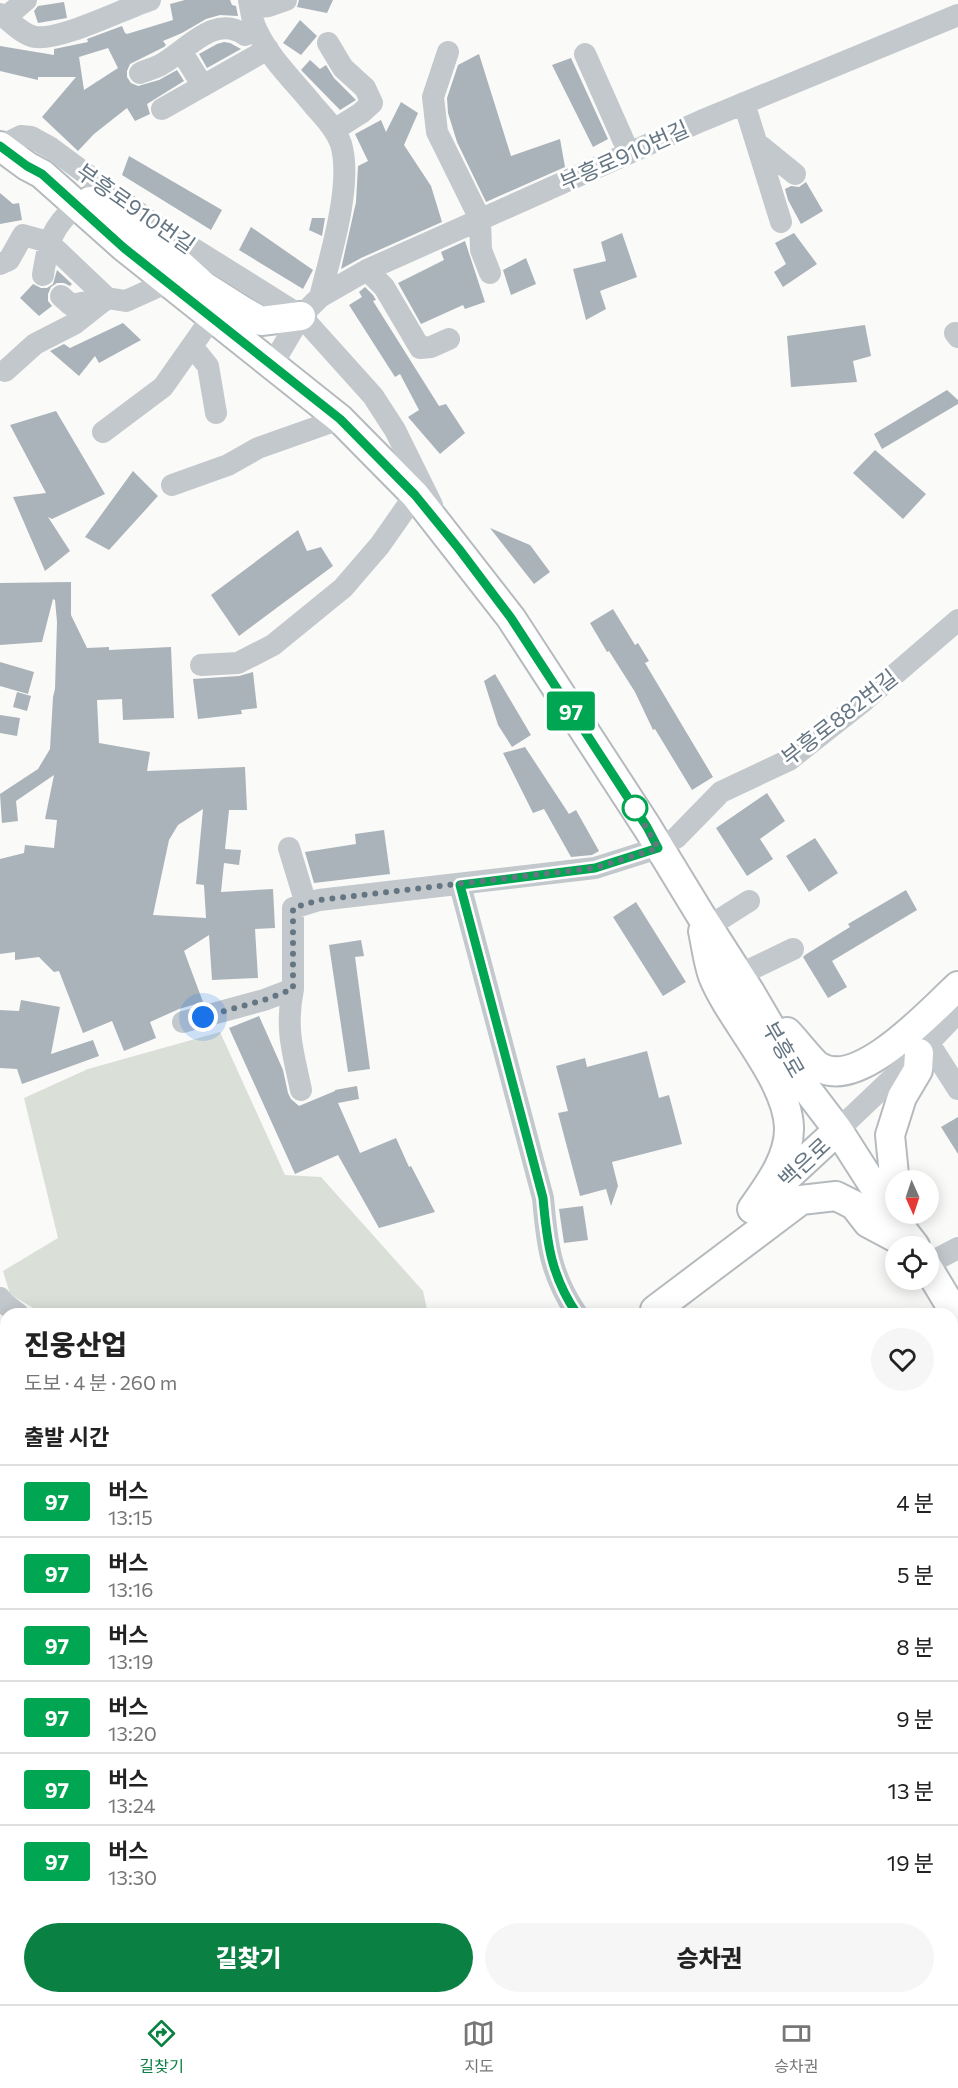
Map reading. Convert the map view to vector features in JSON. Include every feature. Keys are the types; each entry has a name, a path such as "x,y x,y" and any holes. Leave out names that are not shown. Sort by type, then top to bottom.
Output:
{"main road":[{"name":"부흥로","path":"0,146 34,170 124,248 213,316 340,419 415,495 511,618 745,983 806,1088 838,1130 906,1236"},
{"path":"0,159 34,170 118,216 172,256 204,286 261,321 310,306"},
{"path":"704,921 713,975 781,1096 789,1127 787,1143 778,1170 752,1209"},
{"path":"745,983 818,1066 833,1071 860,1066 904,1038 958,986"},
{"path":"894,1170 890,1135 902,1098 918,1070 923,1048"},
{"path":"760,1056 806,1088"},
{"name":"백은로","path":"658,1308 734,1231 752,1209 838,1130"},
{"path":"659,1308 801,1200 836,1196 855,1205 868,1223 893,1236"},
{"path":"939,1285 952,1308"}],"street":[{"path":"26,0 3,16 35,37 82,27 150,0"},
{"path":"272,365 310,306 337,223 344,173 341,145 334,130 262,40 250,4 269,6 286,0"},
{"name":"부흥로910번길","path":"310,306 367,270 480,219 744,103 958,15"},
{"path":"140,73 161,65 216,28 236,28 245,35 262,40"},
{"path":"162,110 203,86 262,40"},
{"path":"328,43 343,68 365,88 372,103 334,130"},
{"path":"181,51 203,86"},
{"path":"447,52 433,97 437,132 480,219 482,250 490,273"},
{"path":"585,54 629,153"},
{"path":"744,103 781,222"},
{"name":"부흥로910번길","path":"0,146 21,136 31,136 51,148 154,224 310,306 395,430 442,528"},
{"path":"758,144 795,174"},
{"path":"43,275 48,242 62,219 77,205"},
{"path":"0,264 9,260 23,236 48,242 107,298"},
{"path":"367,270 384,287 420,348 431,347 448,339"},
{"path":"61,296 71,305 107,298 126,301 168,282"},
{"path":"5,371 34,344 74,324 107,298"},
{"path":"103,432 163,387 213,316"},
{"path":"192,346 208,366 216,413"},
{"path":"172,484 228,465 258,448 340,419"},
{"path":"201,665 238,663 273,645 343,588 380,545 415,495"},
{"name":"부흥로882번길","path":"658,848 676,838 721,792 789,760 865,700 958,620"},
{"path":"289,848 306,903"},
{"path":"301,1090 288,1030 293,989 293,908 319,900 595,868 658,848"},
{"path":"460,885 543,1198 548,1246 562,1292 573,1308"},
{"path":"704,921 749,901"},
{"path":"745,983 793,949"},
{"path":"183,1022 264,1000 293,989"},
{"name":"백은로","path":"838,1130 958,1012"},
{"path":"923,1048 958,1089"},
{"path":"939,1258 958,1248"}],"shaded area":[{"path":"220,1032 285,1175 321,1177 423,1291 427,1308 33,1308 10,1294 3,1271 58,1238 24,1098 88,1069"}],"building":[{"path":"185,0 230,0 232,5 236,6 238,16 220,15 206,19 163,41 166,45 164,47 130,64 127,77 131,83 138,86 159,80 177,70 184,81 147,104 150,114 135,121 127,108 94,134 78,151 42,117 76,77 38,77 38,80 0,71 0,46 54,55 54,49 88,42 87,39 122,26 127,34 173,20 170,4","holes":["108,48 118,68 84,90 79,57"]},
{"path":"299,0 333,0 327,13 297,7"},
{"path":"64,2 67,18 38,23 34,11 38,6"},
{"path":"300,20 317,36 301,55 283,43"},
{"path":"224,42 241,49 207,68 199,54"},
{"path":"479,54 511,156 560,139 565,167 486,202 457,142 448,113 447,98 458,65"},
{"path":"571,58 608,139 593,147 552,65"},
{"path":"310,60 320,69 326,65 334,78 356,100 340,110 301,70"},
{"path":"401,102 418,113 404,145 431,186 442,222 341,269 356,202 358,166 368,161 355,134 381,120 386,132"},
{"path":"129,156 222,210 211,230 122,175"},
{"path":"806,182 823,211 801,224 788,200 785,189 791,186 799,187"},
{"path":"0,193 13,204 19,203 22,220 0,224"},
{"path":"312,218 325,218 322,236 309,230"},
{"path":"251,227 313,270 303,289 239,250"},
{"path":"622,233 637,277 600,291 606,309 586,320 573,269 606,261 601,242"},
{"path":"794,233 817,264 783,287 774,272 786,264 775,243"},
{"path":"465,241 485,302 465,309 463,305 421,324 398,283 444,260 441,252"},
{"path":"526,258 536,284 511,295 503,270"},
{"path":"57,270 72,284 70,286 57,283 51,287 48,301 52,306 39,316 20,298 33,284 47,288 53,284"},
{"path":"365,287 373,295 376,300 373,301 439,406 446,404 465,433 440,454 408,417 419,410 400,374 395,377 349,305 362,297 359,292"},
{"path":"123,323 141,340 99,363 95,356 79,376 50,351 64,344 70,348"},
{"path":"865,325 871,356 853,361 857,382 791,387 787,336"},
{"path":"947,390 958,400 958,404 882,449 874,434"},
{"path":"56,411 105,494 52,519 48,517 70,551 45,571 13,497 46,493 10,425"},
{"path":"875,450 926,494 903,519 853,473"},
{"path":"133,471 158,496 109,550 85,537"},
{"path":"490,528 530,545 550,572 534,584"},
{"path":"298,530 307,551 321,547 333,566 239,636 211,595"},
{"path":"71,582 71,615 87,648 109,647 109,650 171,647 174,718 123,720 122,699 97,700 99,743 150,752 147,771 245,767 247,810 229,810 225,849 241,850 239,865 224,863 221,892 273,889 275,928 255,929 258,978 212,980 209,935 184,951 203,1002 179,1009 150,1022 156,1038 124,1051 112,1021 83,1033 59,971 54,972 39,957 15,960 15,952 0,954 0,859 24,853 25,845 54,848 57,820 45,819 54,775 16,801 18,821 2,823 0,794 38,769 50,749 57,622 53,599 42,642 0,645 0,583","holes":["203,809 196,884 204,885 206,918 153,915 169,840 178,825"]},
{"path":"613,609 635,645 638,643 649,661 645,663 713,777 692,790 655,729 653,730 635,692 590,623"},
{"path":"0,662 34,672 28,694 0,686"},
{"path":"253,672 257,708 241,710 242,714 198,719 193,679 239,676"},
{"path":"495,674 531,735 512,747 498,725 484,681"},
{"path":"17,692 31,696 27,711 13,707"},
{"path":"0,715 20,718 17,736 0,733"},
{"path":"525,747 569,814 576,810 599,851 592,855 571,857 544,809 533,813 503,753"},
{"path":"767,793 785,821 760,839 773,859 747,876 716,828"},
{"path":"384,830 390,874 314,883 305,852 356,844 355,834"},
{"path":"815,838 838,873 809,892 786,856"},
{"path":"906,890 917,910 832,961 847,987 828,998 803,957 850,927 848,924"},
{"path":"636,902 686,982 663,996 613,917"},
{"path":"361,940 364,956 355,957 370,1069 348,1072 329,945"},
{"path":"21,1000 60,1007 51,1054 93,1040 99,1056 22,1084 17,1069 0,1068 0,1010 19,1011"},
{"path":"259,1016 283,1070 291,1099 299,1106 335,1090 357,1086 359,1099 338,1103 360,1153 396,1138 409,1167 411,1166 435,1212 379,1228 338,1155 295,1174 229,1028"},
{"path":"647,1051 659,1098 669,1095 682,1144 612,1162 618,1186 611,1206 606,1189 580,1196 558,1113 568,1111 556,1066 585,1058 587,1067"},
{"path":"958,1117 958,1154 941,1127"},
{"path":"583,1206 588,1240 564,1243 559,1209"}],"bus line":[{"name":"97","path":"0,146 42,174 124,248 213,316 340,419 415,495 511,618 647,827 658,848 595,868 460,885 543,1198 548,1246 562,1292 573,1308"}],"route":[{"path":"203,1017 264,1000 293,989 293,908 319,900 595,868 658,848 635,808"}]}
